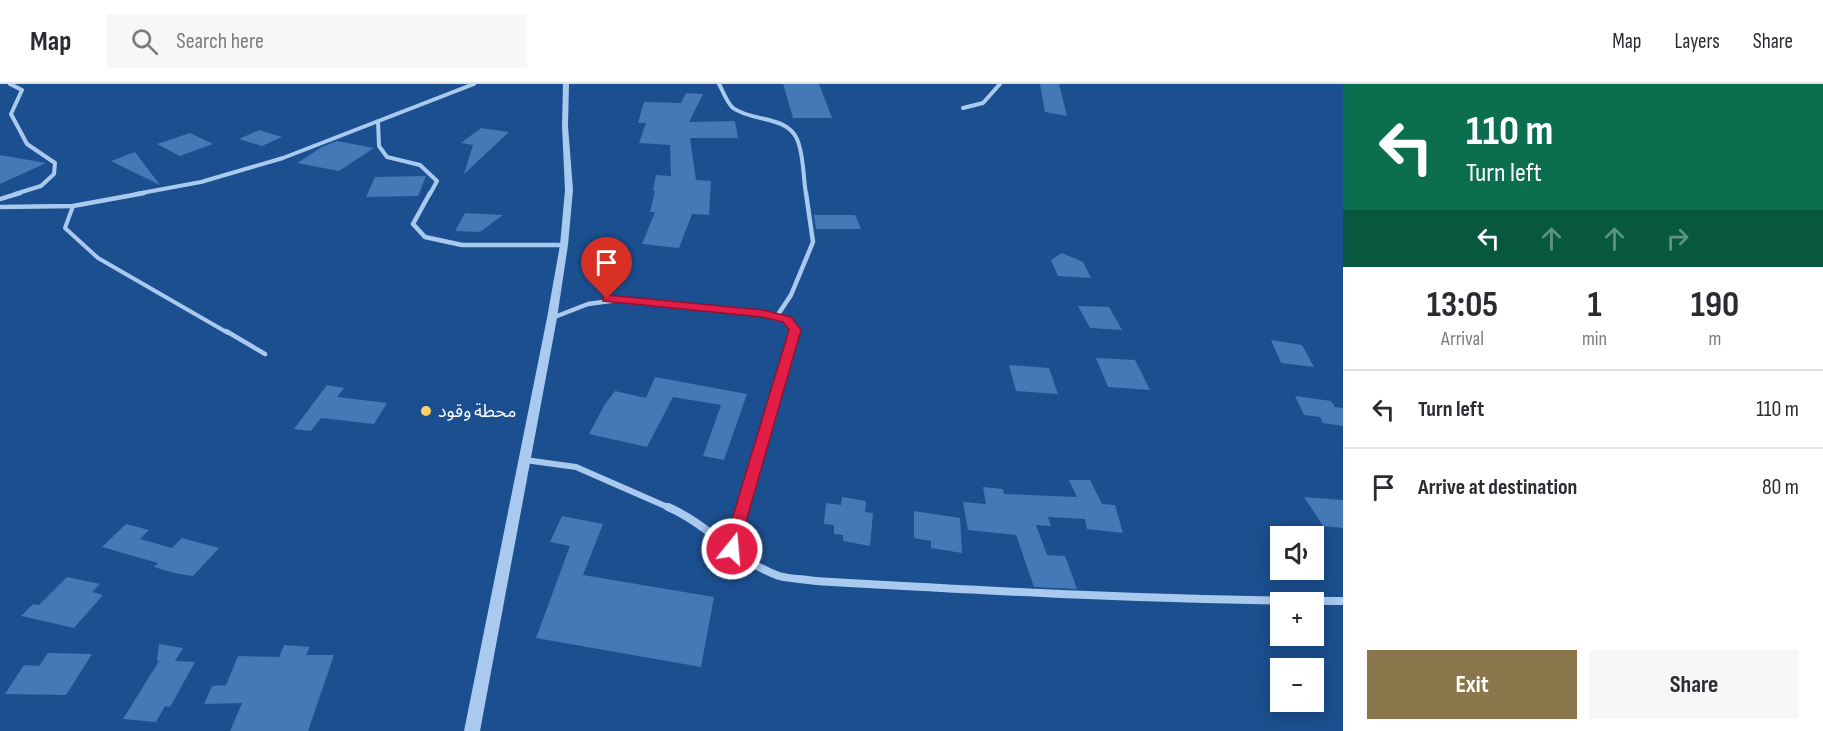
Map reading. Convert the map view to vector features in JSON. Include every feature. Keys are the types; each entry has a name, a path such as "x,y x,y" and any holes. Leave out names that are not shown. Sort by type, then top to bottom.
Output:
{"street":[{"path":"0,199 41,186 54,174 55,163 27,144 11,114 22,90 10,84"},
{"path":"0,207 74,206 211,180 283,158 474,84"},
{"path":"472,731 564,245 569,190 565,126 566,84"},
{"path":"719,84 731,107 750,116 780,123 792,131 798,141 813,242 791,295 777,316"},
{"path":"963,108 983,103 1000,84"},
{"path":"378,121 380,146 387,157 420,165 437,181 413,224 425,237 462,245 564,245"},
{"path":"552,318 586,303 607,299 625,299 777,316 787,320 795,330 732,549"},
{"path":"524,460 576,467 684,514 756,565 780,576 816,581 1095,598 1249,602 1343,601"}],"lane":[{"path":"74,206 65,228 98,258 264,354"}],"building":[{"path":"783,84 819,84 832,118 793,118"},
{"path":"1040,84 1059,84 1067,116 1045,112"},
{"path":"686,93 703,94 689,122 735,121 738,138 690,138 696,180 711,181 709,215 692,214 679,248 642,244 655,212 650,212 656,175 671,176 670,145 639,143 646,123 638,123 644,102 681,103"},
{"path":"481,128 509,132 464,174 473,145 461,143"},
{"path":"259,130 282,137 262,146 239,139"},
{"path":"190,133 213,144 180,156 157,144"},
{"path":"337,141 374,148 339,171 297,163 322,147"},
{"path":"135,152 160,185 111,161"},
{"path":"0,155 46,163 0,184"},
{"path":"426,176 418,196 366,197 375,177"},
{"path":"465,213 503,215 480,232 455,231"},
{"path":"814,215 855,215 861,229 816,229"},
{"path":"1062,253 1083,262 1091,278 1058,276 1051,260"},
{"path":"1078,306 1109,307 1122,330 1090,328"},
{"path":"1271,340 1302,345 1314,367 1281,363"},
{"path":"1096,358 1135,360 1150,390 1108,387"},
{"path":"1009,365 1049,368 1058,394 1016,391"},
{"path":"655,377 747,394 724,460 703,456 721,405 673,397 647,447 589,434 605,404 615,391 646,398"},
{"path":"327,385 344,388 337,397 387,403 374,424 321,418 311,431 294,429"},
{"path":"1295,396 1331,401 1335,407 1343,408 1343,426 1323,423 1320,417 1304,415"},
{"path":"1069,480 1090,480 1102,504 1115,505 1123,533 1087,529 1085,519 1048,517 1051,526 1036,525 1047,555 1065,556 1077,589 1034,587 1016,535 968,530 963,502 986,504 983,487 1003,489 1004,494 1077,497"},
{"path":"842,497 866,501 865,512 873,513 870,546 843,541 843,535 834,534 834,525 824,524 826,503 841,505"},
{"path":"1304,497 1343,500 1343,528 1323,526"},
{"path":"914,511 960,518 962,553 931,548 931,541 914,538"},
{"path":"562,516 603,524 583,575 714,597 701,667 536,638 570,546 550,542"},
{"path":"126,524 149,530 140,539 172,548 182,538 219,548 193,576 174,573 154,567 158,563 102,547"},
{"path":"67,577 100,584 92,592 103,595 74,628 21,616 33,604 39,605"},
{"path":"159,644 183,648 175,661 195,662 170,707 165,706 156,722 123,719 159,661 157,661"},
{"path":"284,645 310,647 306,655 334,655 308,731 230,731 242,703 204,704 212,686 226,685 238,656 279,657"},
{"path":"48,653 92,654 66,695 5,694 24,665 39,666"}],"place":[{"name":"محطة وقود","path":"426,411"}],"route":[{"path":"607,299 763,313 787,320 795,330 732,549"}]}
